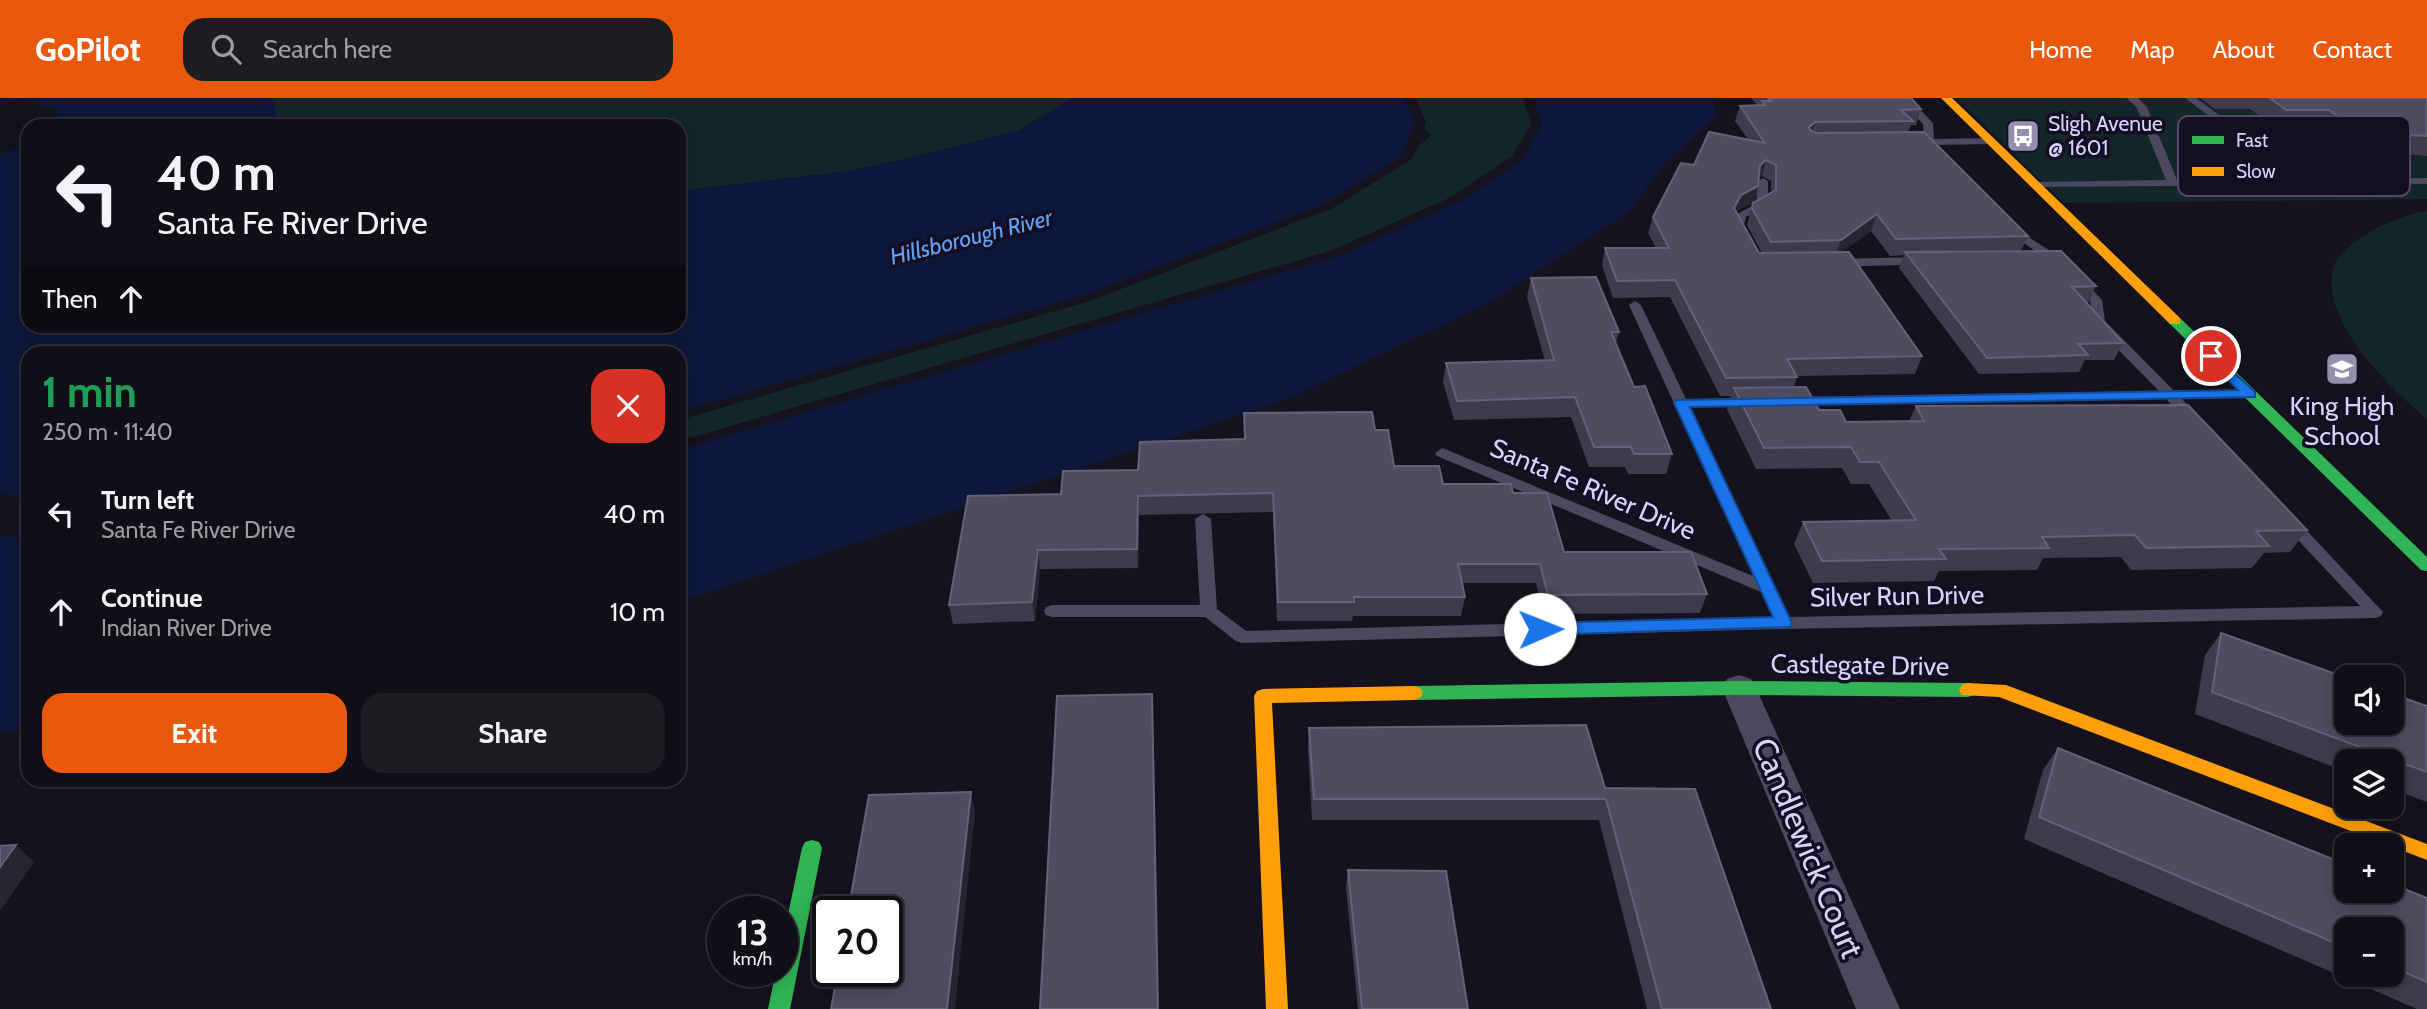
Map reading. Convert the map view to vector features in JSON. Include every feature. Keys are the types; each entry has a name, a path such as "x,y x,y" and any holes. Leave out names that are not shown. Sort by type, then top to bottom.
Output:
{"street":[{"path":"1946,98 2427,566"},
{"name":"Castlegate Drive","path":"1277,1009 1263,696 1739,688 2000,690 2427,852"},
{"name":"Candlewick Court","path":"1739,688 1878,1009"},
{"path":"779,1009 812,848"}],"lane":[{"path":"1903,98 1928,123 1923,142"},
{"path":"2132,98 2142,107 2173,184"},
{"path":"2190,98 2214,116"},
{"path":"1923,142 1990,141"},
{"path":"1923,142 1947,160"},
{"path":"1749,245 1738,225 1741,215 1762,206 1763,181"},
{"path":"2036,185 2178,184"},
{"path":"2000,217 2018,236 2055,258 2096,300 2099,322 2208,435"},
{"path":"2028,259 2055,258"},
{"path":"1827,263 1934,261"},
{"path":"1635,305 1784,623"},
{"path":"1681,403 2250,394"},
{"name":"Santa Fe River Drive","path":"1442,453 1767,588"},
{"name":"Silver Run Drive","path":"1209,611 1242,637 2375,612 2273,504"},
{"path":"1052,611 1209,611 1203,519"},
{"path":"2400,540 2427,539"}],"green space":[{"path":"269,98 1072,98 1020,130 947,149 851,171 686,190 686,119 276,119 274,103"},
{"path":"1416,98 1523,98 1531,125 1511,157 1451,197 1333,250 686,439 686,418 1090,301 1333,208 1412,159 1417,148 1431,135 1424,128 1426,122"},
{"path":"1956,98 2427,98 2427,199 2064,203"},
{"path":"2427,211 2427,419 2395,390 2362,352 2337,310 2332,289 2333,268 2349,247 2385,224"}],"water":[{"path":"0,98 269,98 274,103 276,119 53,119 60,111 24,100 0,104"},
{"name":"Hillsborough River","path":"1072,98 1405,98 1415,121 1402,156 1324,204 1081,296 686,410 686,346 21,346 21,499 0,493 0,155 21,145 21,333 686,333 686,190 851,171 1020,130"},
{"path":"1534,98 1713,98 1716,117 1667,161 1629,212 1487,304 1287,399 686,600 686,448 1342,255 1461,201 1522,160 1542,126"},
{"path":"0,535 21,537 21,731 0,731"}],"building":[{"path":"1768,98 1911,98 1921,109 1901,110 1913,121 1816,122 1809,127 1816,133 1924,132 2028,236 1896,239 1877,214 1841,240 1771,242 1752,208 1753,203 1776,190 1776,165 1766,160 1760,165 1758,186 1741,195 1734,208 1759,253 1849,252 1922,356 1787,359 1797,377 1726,378 1675,280 1617,281 1605,248 1669,248 1653,217 1681,163 1694,165 1709,132 1765,143 1740,106 1765,105 1762,101 1771,101"},
{"path":"2270,98 2427,98 2427,136 2410,135 2410,116 2337,116 2329,110 2286,110"},
{"path":"2061,251 2096,286 2072,287 2123,343 2078,344 2088,355 1987,358 1905,252"},
{"path":"1596,277 1619,332 1611,332 1634,387 1645,386 1672,454 1634,454 1631,447 1594,447 1575,397 1457,401 1446,363 1554,360 1531,278"},
{"path":"1806,387 1819,410 1840,410 1846,422 1924,421 1916,406 2188,405 2307,530 2256,531 2269,546 2146,548 2135,535 2042,537 2049,548 1939,549 1946,559 1822,561 1803,522 1916,520 1879,462 1860,462 1851,447 1764,448 1734,388"},
{"path":"1372,412 1375,430 1388,430 1394,466 1439,466 1443,484 1511,484 1513,493 1547,493 1564,552 1691,552 1707,594 1548,595 1540,564 1458,564 1465,597 1354,597 1354,602 1278,602 1273,493 1138,496 1137,549 1038,550 1032,602 949,605 968,496 1061,494 1063,471 1138,470 1140,442 1245,439 1244,413"},
{"path":"2221,633 2334,673 2334,735 2404,735 2404,698 2427,706 2427,772 2404,763 2404,749 2365,749 2212,692"},
{"path":"1152,694 1158,1009 1040,1009 1057,696"},
{"path":"1586,725 1605,788 1695,789 1771,1009 1662,1009 1606,799 1314,799 1309,728"},
{"path":"2058,748 2334,860 2334,903 2404,903 2404,889 2427,898 2427,982 2404,972 2404,917 2334,917 2334,942 2039,817"},
{"path":"971,792 947,1009 831,1009 835,987 903,987 903,896 851,896 869,795"},
{"path":"16,845 0,867 0,846"},
{"path":"1348,870 1446,871 1468,1009 1362,1009"}],"traffic: fast":[{"path":"2175,321 2427,566"},
{"path":"1414,693 1739,688 1968,690"},
{"path":"779,1009 812,848"}],"traffic: slow":[{"path":"1946,98 2175,321"},
{"path":"1968,690 2000,690 2427,852"},
{"path":"1277,1009 1263,696 1414,693"}],"place":[{"name":"Sligh Avenue @ 1601","path":"2023,136"},
{"name":"King High School","path":"2342,369"}],"route":[{"path":"1540,629 1784,623 1681,403 2250,394 2211,356"}]}
